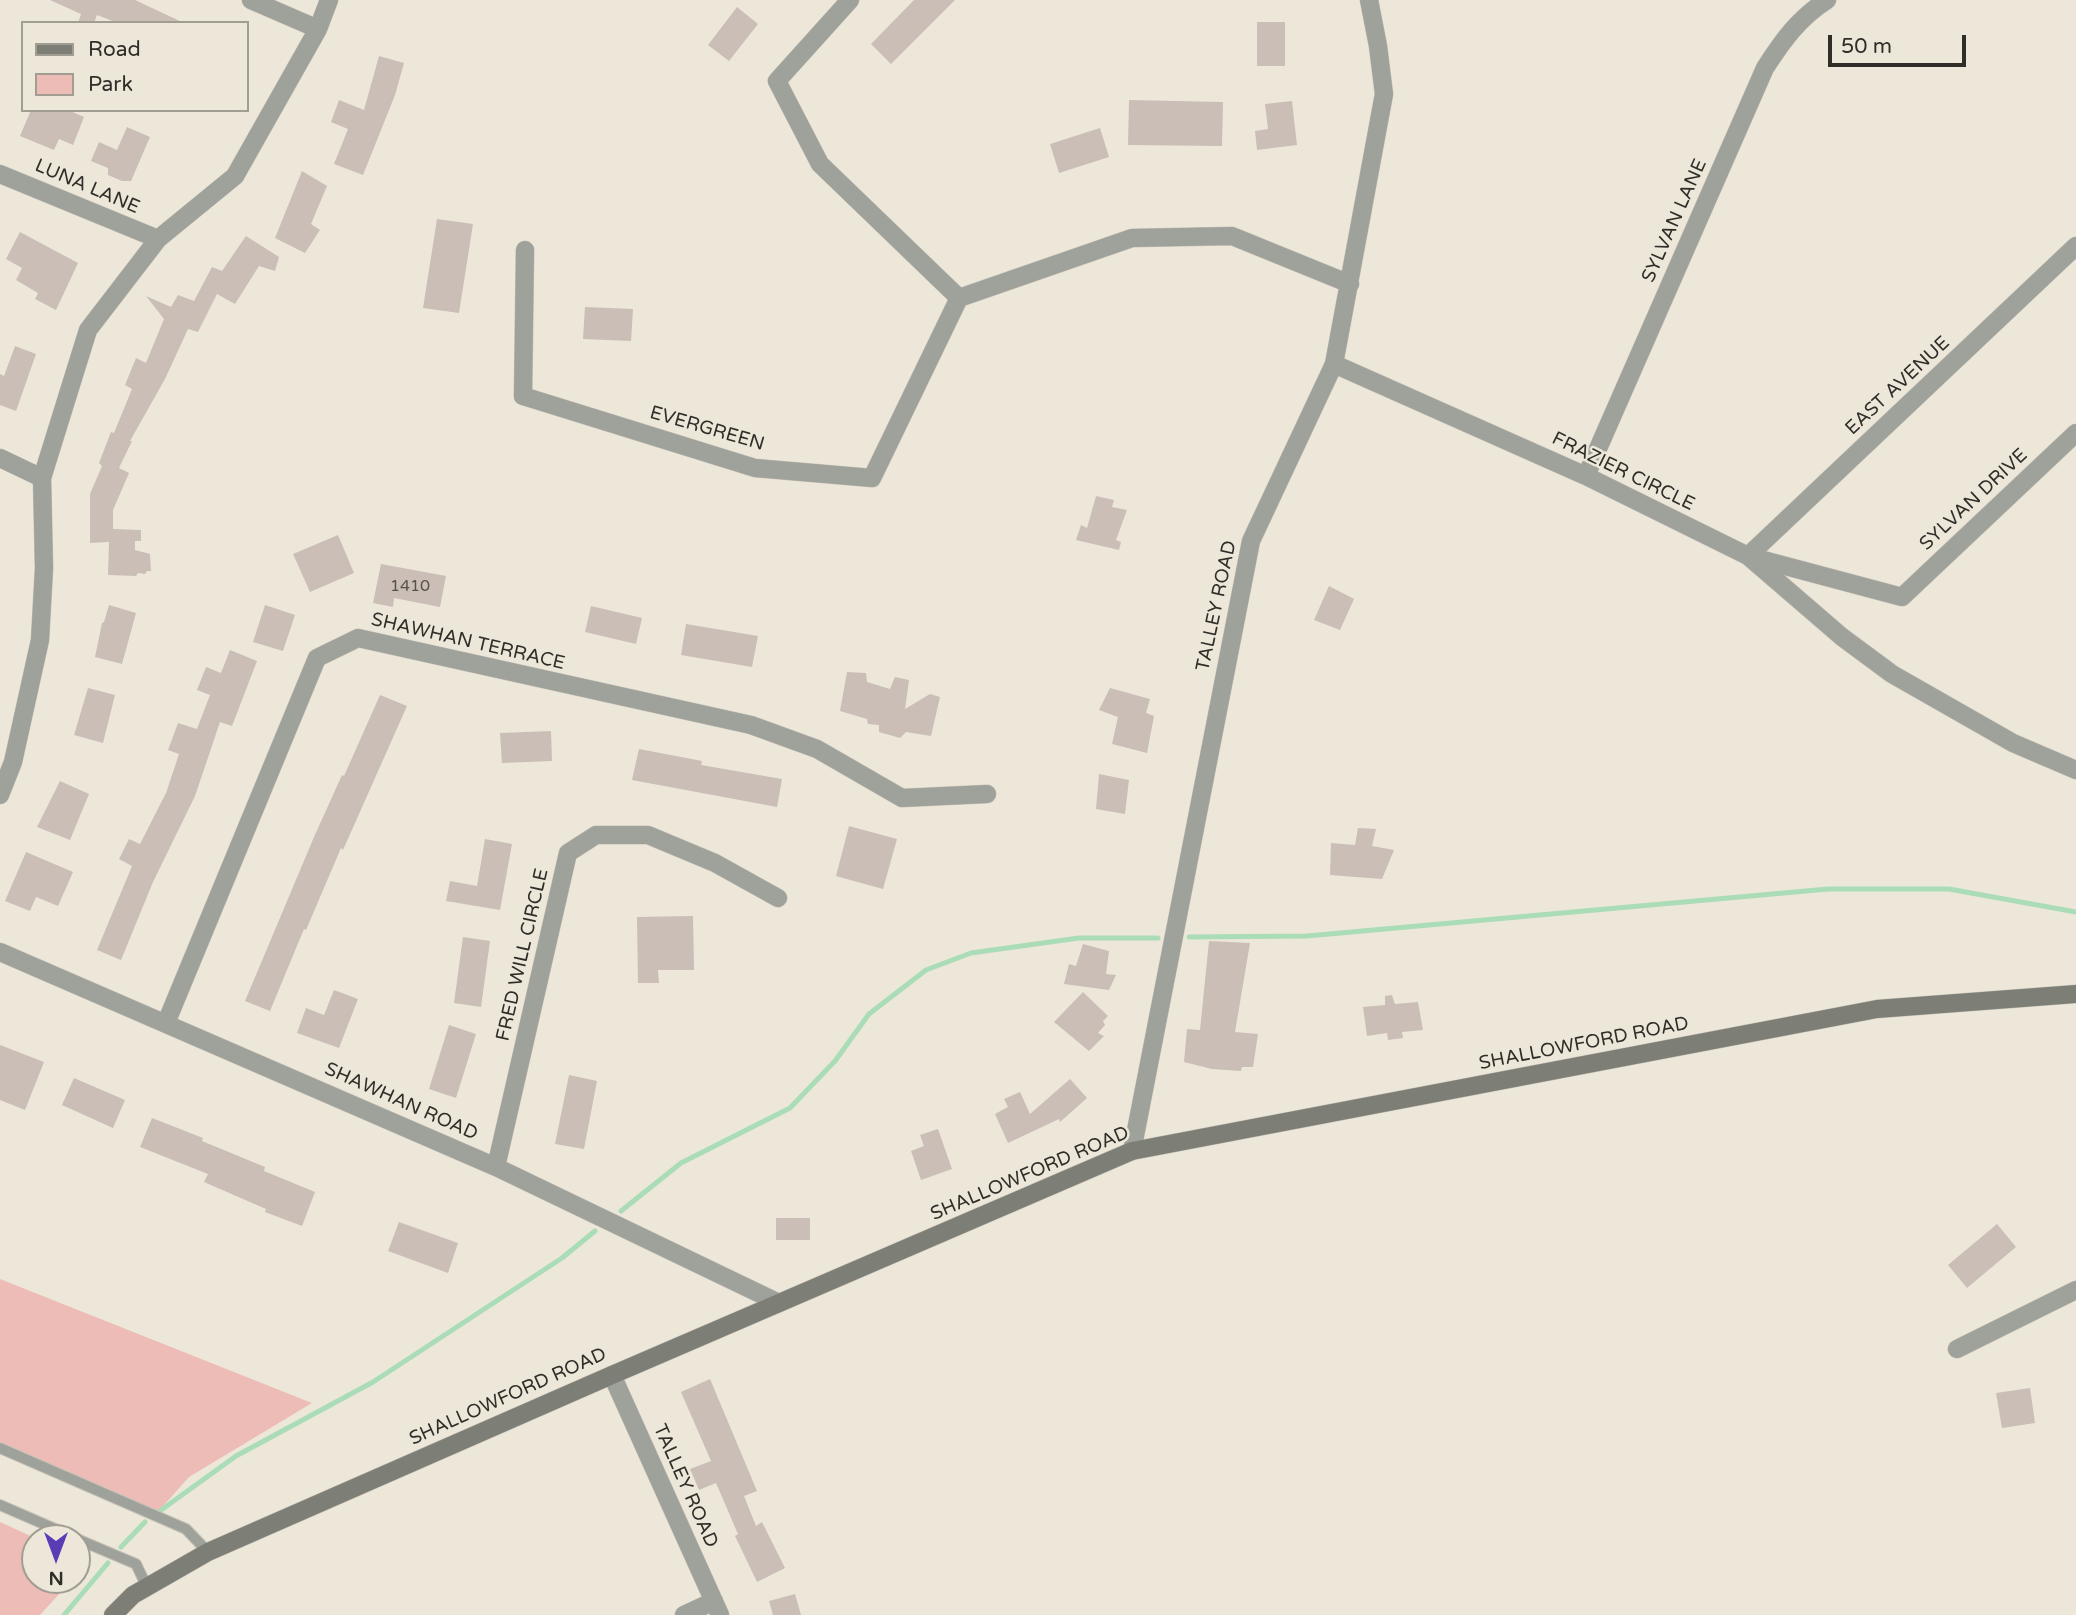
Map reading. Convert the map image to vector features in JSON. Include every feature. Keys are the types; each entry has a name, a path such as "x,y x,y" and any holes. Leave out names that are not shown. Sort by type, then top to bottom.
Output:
{"street":[{"path":"251,0 318,29"},
{"path":"0,795 6,759 40,640 44,568 42,478 88,330 158,239 235,176 318,29 329,0"},
{"path":"850,0 777,81 820,164 959,298 1132,238 1232,236 1350,284"},
{"name":"TALLEY ROAD","path":"1132,1152 1251,541 1334,364 1384,94 1369,0"},
{"name":"SYLVAN LANE","path":"1586,476 1765,68 1785,36 1827,0"},
{"name":"LUNA LANE","path":"0,174 158,239"},
{"name":"EAST AVENUE","path":"1748,556 2076,246"},
{"name":"EVERGREEN","path":"525,250 523,396 755,468 872,478 959,298"},
{"name":"FRAZIER CIRCLE","path":"1334,364 1586,476 1748,556 1902,597"},
{"name":"SYLVAN DRIVE","path":"1902,597 2076,433"},
{"path":"0,458 42,478"},
{"path":"1748,556 1842,637 1892,674 2014,743 2076,770"},
{"name":"SHAWHAN TERRACE","path":"166,1023 317,658 358,638 751,724 817,749 902,798 987,794"},
{"name":"FRED WILL CIRCLE","path":"496,1167 568,853 596,835 649,835 715,863 778,898"},
{"name":"SHAWHAN ROAD","path":"0,952 496,1167 779,1303"},
{"name":"SHALLOWFORD ROAD","path":"113,1615 133,1595 208,1552 1132,1152 1877,1009 2076,995"},
{"path":"1957,1349 2076,1290"},
{"name":"TALLEY ROAD","path":"612,1375 717,1608"},
{"path":"684,1615 717,1608"}],"lane":[{"path":"0,1448 186,1529 208,1552"},
{"path":"0,1505 44,1524"},
{"path":"91,1544 136,1564 147,1587"}],"green space":[{"path":"0,1279 312,1403 189,1477 157,1513 0,1442"},
{"path":"0,1522 21,1532 21,1594 59,1594 40,1615 0,1615"}],"building":[{"path":"50,0 135,0 180,21 113,21 97,15 95,21 79,21 81,14"},
{"path":"914,0 955,0 891,64 871,44"},
{"path":"737,7 758,24 729,61 708,45"},
{"path":"1257,22 1285,22 1285,66 1257,66"},
{"path":"379,56 404,63 395,95 363,175 334,164 348,129 331,122 339,100 364,110"},
{"path":"1129,100 1223,102 1222,146 1128,145"},
{"path":"1292,101 1297,145 1257,150 1255,131 1268,129 1265,104"},
{"path":"30,112 73,112 84,117 73,145 59,139 54,150 20,136"},
{"path":"127,127 150,137 131,181 122,181 108,175 108,168 91,161 99,142 117,150"},
{"path":"1100,128 1109,157 1059,173 1050,144"},
{"path":"302,171 327,186 311,224 320,230 305,253 275,238"},
{"path":"437,219 473,224 459,313 423,308"},
{"path":"20,232 78,263 56,310 35,299 38,293 16,280 22,268 6,259"},
{"path":"246,236 279,257 275,271 259,266 235,304 217,294 198,332 188,329 165,379 130,441 119,468 129,473 113,510 113,529 141,530 141,541 135,541 135,550 150,554 151,571 138,573 136,576 108,575 109,542 90,543 90,494 102,466 99,463 111,432 114,433 132,389 125,385 136,358 146,363 164,319 146,296 171,307 178,295 194,301 212,267 222,271"},
{"path":"585,307 633,309 631,341 583,339"},
{"path":"15,346 36,354 16,411 0,405 0,374 4,376"},
{"path":"1096,496 1114,500 1112,507 1127,510 1116,540 1121,542 1119,550 1076,540 1081,525 1087,528"},
{"path":"338,535 354,573 310,592 293,554"},
{"path":"381,564 446,576 440,607 394,598 393,607 373,603"},
{"path":"1329,586 1354,599 1340,630 1314,620"},
{"path":"109,605 136,613 122,664 95,657"},
{"path":"265,605 295,615 283,651 253,642"},
{"path":"591,606 642,618 636,644 585,632"},
{"path":"686,624 758,636 752,667 681,655"},
{"path":"230,650 257,661 232,726 220,722 195,796 153,882 121,960 97,950 132,866 119,859 129,839 140,844 166,793 179,754 168,750 178,723 197,729 210,695 197,690 206,667 221,673"},
{"path":"847,672 866,673 867,682 890,689 895,677 909,680 905,709 930,694 940,697 931,736 906,732 900,738 879,732 879,725 868,724 867,719 840,711"},
{"path":"88,688 115,695 103,743 74,735"},
{"path":"1110,688 1150,699 1146,713 1154,716 1147,753 1112,744 1118,717 1099,710"},
{"path":"380,695 407,706 343,850 341,848 306,930 304,929 270,1011 245,1001 314,837"},
{"path":"551,731 552,761 502,763 500,733"},
{"path":"639,749 702,761 701,765 782,779 777,807 632,780"},
{"path":"1099,774 1129,780 1125,814 1096,809"},
{"path":"60,781 89,794 70,840 37,827"},
{"path":"849,826 897,839 883,889 836,876"},
{"path":"1358,828 1376,829 1372,846 1394,850 1382,879 1330,875 1331,843 1355,845"},
{"path":"485,839 512,844 500,910 446,901 450,881 477,886"},
{"path":"26,852 73,872 58,906 36,897 30,911 5,901"},
{"path":"693,916 694,970 658,970 659,983 638,983 637,917"},
{"path":"463,937 490,941 481,1007 454,1003"},
{"path":"1209,941 1250,943 1235,1032 1258,1034 1253,1067 1242,1067 1241,1071 1212,1069 1184,1062 1187,1029 1200,1030"},
{"path":"1083,944 1109,951 1106,974 1116,975 1109,990 1064,984 1069,964 1076,966"},
{"path":"334,990 358,999 339,1048 297,1033 306,1008 324,1015"},
{"path":"1083,992 1108,1016 1098,1033 1104,1036 1089,1051 1054,1022"},
{"path":"1392,995 1395,1004 1418,1002 1423,1030 1402,1032 1403,1038 1388,1040 1387,1033 1367,1036 1363,1007 1385,1005 1385,996"},
{"path":"449,1025 476,1034 456,1098 429,1089"},
{"path":"0,1045 44,1062 25,1110 0,1100"},
{"path":"569,1075 597,1081 584,1149 555,1144"},
{"path":"74,1078 125,1100 113,1128 62,1105"},
{"path":"1070,1079 1087,1098 1060,1122 1059,1119 1008,1143 995,1114 1008,1107 1004,1099 1020,1092 1030,1114"},
{"path":"152,1118 203,1138 202,1141 265,1167 264,1171 315,1192 302,1226 265,1212 266,1209 204,1182 208,1174 140,1147"},
{"path":"938,1129 952,1169 921,1180 911,1151 924,1146 920,1135"},
{"path":"776,1218 810,1218 810,1240 776,1240"},
{"path":"399,1222 458,1243 448,1273 388,1251"},
{"path":"1997,1224 2016,1247 1967,1288 1948,1265"},
{"path":"710,1379 757,1491 744,1496 756,1526 762,1522 785,1568 757,1582 735,1536 738,1534 716,1483 699,1490 690,1469 711,1461 681,1392"},
{"path":"2030,1388 2035,1423 2002,1428 1996,1393"},
{"path":"795,1594 801,1615 773,1615 769,1601"}],"waterway":[{"path":"1189,937 1307,936 1828,889 1949,889 2076,912"},
{"path":"621,1211 681,1163 790,1108 835,1061 869,1014 926,970 971,953 1079,938 1158,938"},
{"path":"157,1513 236,1456 373,1382 562,1258 595,1231"},
{"path":"121,1547 145,1522"},
{"path":"64,1615 108,1563"}]}
